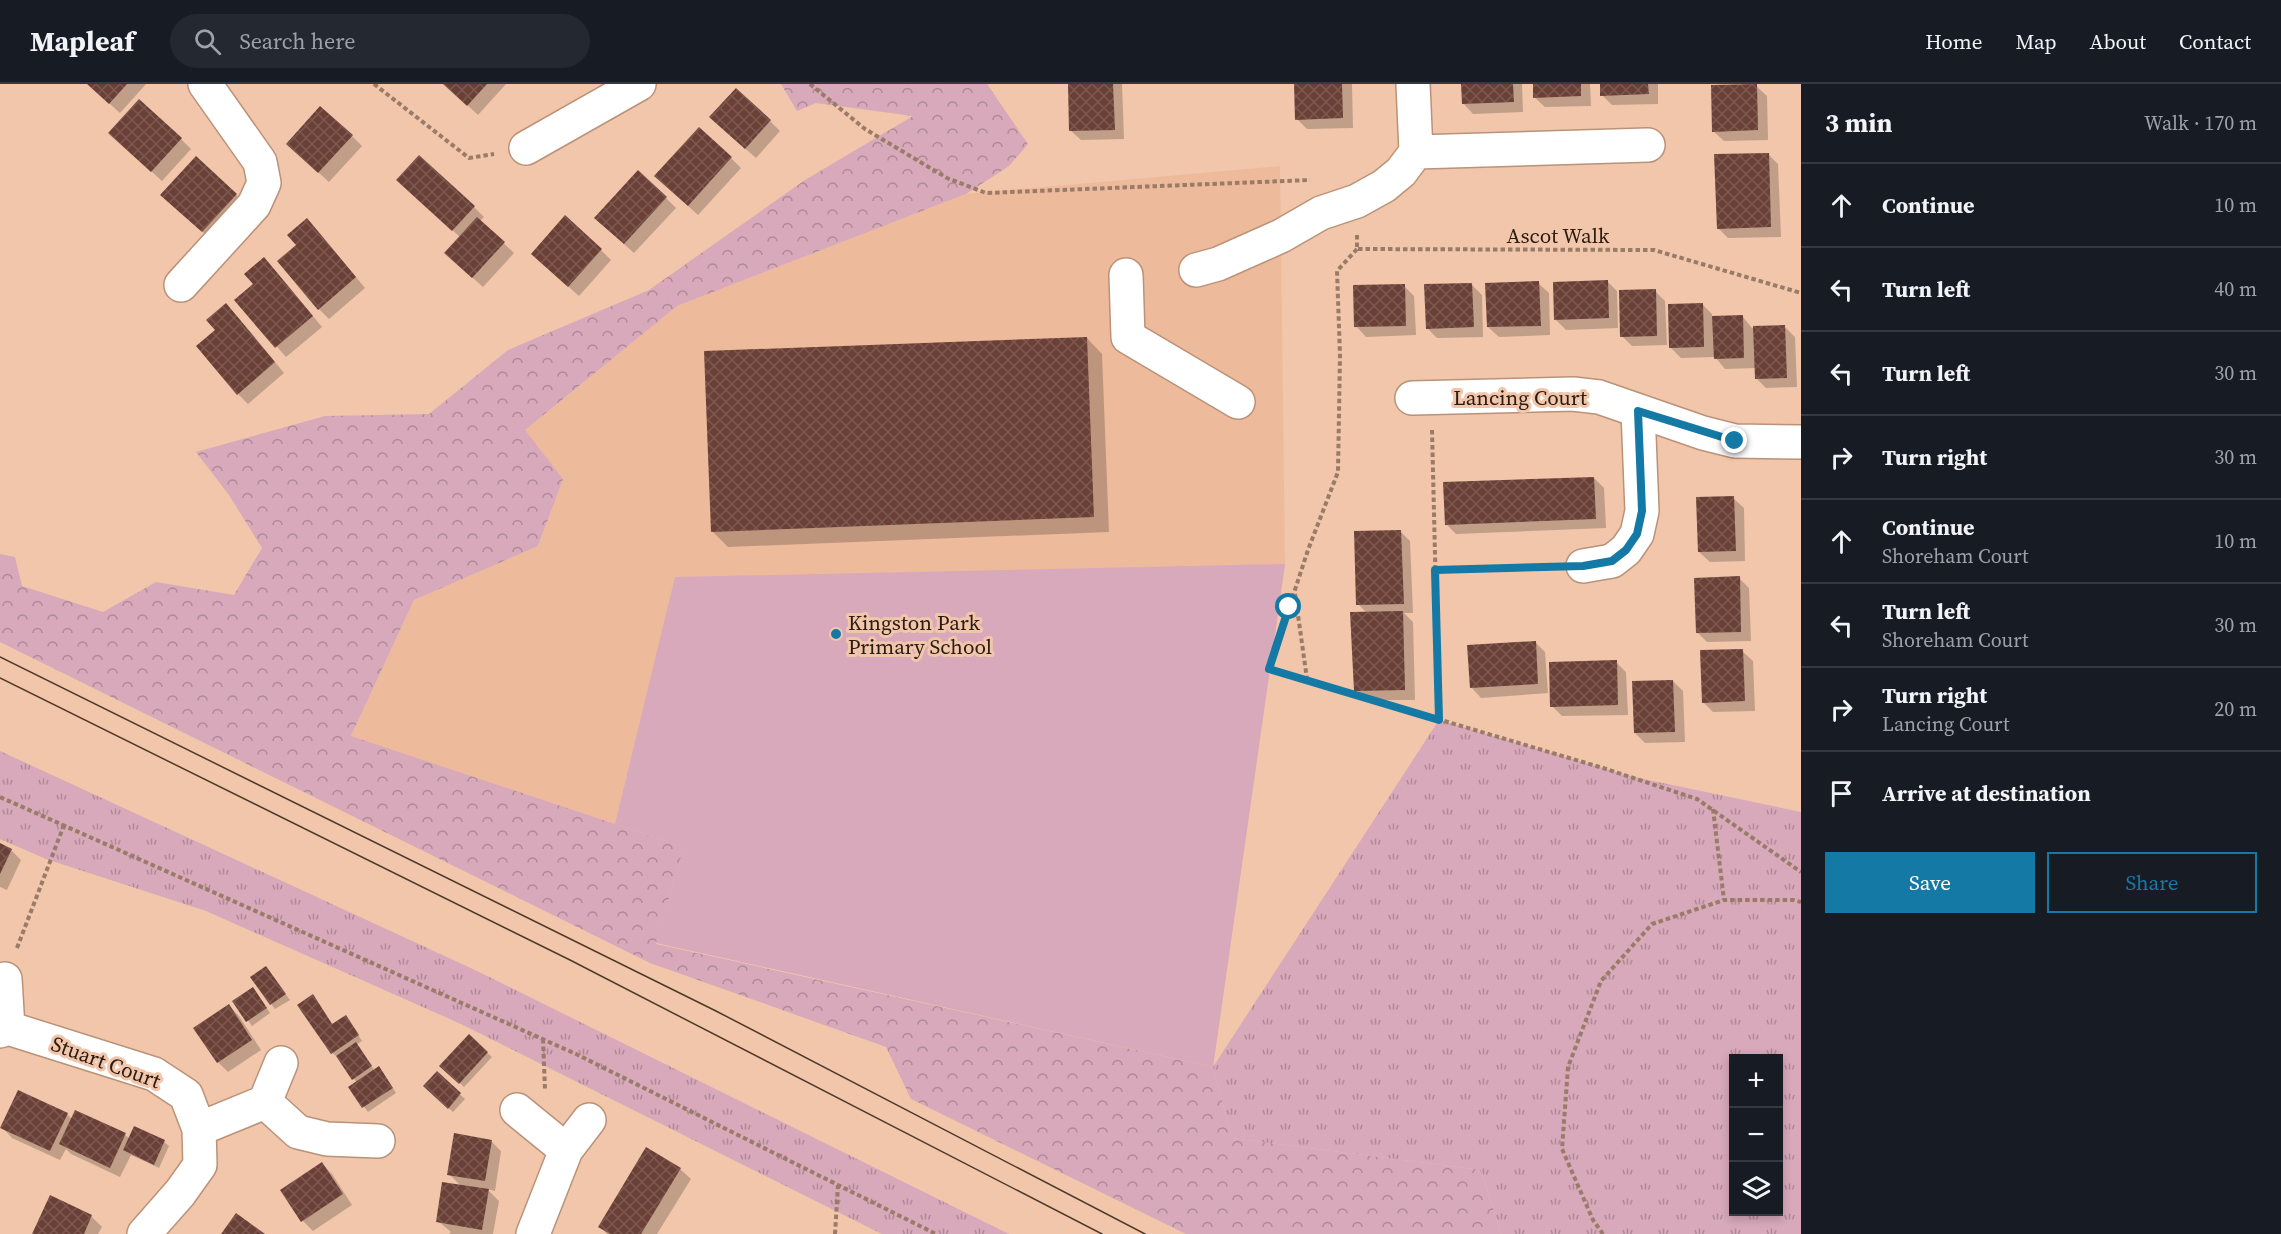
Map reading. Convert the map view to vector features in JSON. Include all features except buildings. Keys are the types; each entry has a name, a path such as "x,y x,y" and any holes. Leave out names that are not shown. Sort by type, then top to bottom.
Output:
{"street":[{"path":"181,285 254,205 264,183 260,162 205,84"},
{"path":"526,148 639,84"},
{"path":"1196,270 1218,264 1281,236 1321,213 1357,201 1401,172 1416,152 1413,84"},
{"path":"1416,152 1648,145"},
{"path":"1126,275 1128,337 1238,402"},
{"name":"Lancing Court","path":"1421,398 1573,394 1599,396 1638,411 1735,441 1801,442"},
{"path":"1583,566 1612,561 1626,550 1637,534 1642,511 1638,411"},
{"path":"4,1030 5,979"},
{"name":"Stuart Court","path":"4,1030 154,1074 186,1095 199,1130 200,1165 180,1193 144,1234"},
{"path":"199,1130 265,1102 280,1063"},
{"path":"265,1102 298,1132 327,1139 378,1141"},
{"path":"517,1110 566,1150"},
{"path":"533,1234 566,1150 589,1120"}],"path":[{"path":"374,84 469,158 526,148"},
{"path":"810,84 865,129 947,178 986,193 1310,179 1357,201 1357,249 1337,271 1340,355 1338,472 1294,591 1269,669 1634,777 1697,799 1713,808 1801,872"},
{"name":"Ascot Walk","path":"1357,249 1654,250 1801,293"},
{"path":"1421,398 1435,570 1439,720"},
{"path":"1435,570 1583,566"},
{"path":"1294,591 1307,679"},
{"path":"0,797 576,1054 936,1234"},
{"path":"1713,808 1724,900"},
{"path":"5,979 64,825"},
{"path":"1604,1234 1593,1220 1562,1149 1568,1067 1601,981 1652,924 1724,900 1801,902"},
{"path":"835,1234 838,1185"}],"shaded area":[{"name":"Kingston Park Primary School","path":"1280,166 1285,564 1213,1067 351,736 414,600 538,546 563,479 524,431 677,306 966,194"}],"green space":[{"path":"781,84 987,84 1028,144 1009,166 966,194 677,306 525,430 563,479 538,546 414,600 351,736 684,847 656,944 1213,1067 1232,1138 1481,1170 1501,1234 1186,1234 911,1099 886,1047 650,963 0,642 0,554 15,557 22,586 103,612 156,582 234,595 262,548 229,495 196,452 325,416 429,414 508,350 649,290 805,180 913,116 816,103 797,111"},
{"path":"1285,564 1213,1067 656,943 684,847 615,824 675,577"},
{"path":"1439,720 1634,777 1801,812 1801,1234 1501,1234 1481,1170 1232,1138 1213,1067"},
{"path":"0,751 475,970 1009,1234 882,1234 461,1024 206,911 46,859 0,839"}],"tram line":[{"path":"0,657 716,1011 1145,1234"},
{"path":"0,678 570,960 1102,1234"}],"place":[{"name":"Kingston Park Primary School","path":"836,634"}],"route":[{"path":"1289,607 1269,669 1439,720 1435,570 1583,566 1612,561 1626,550 1637,534 1642,511 1638,411 1703,433 1735,441"}]}
